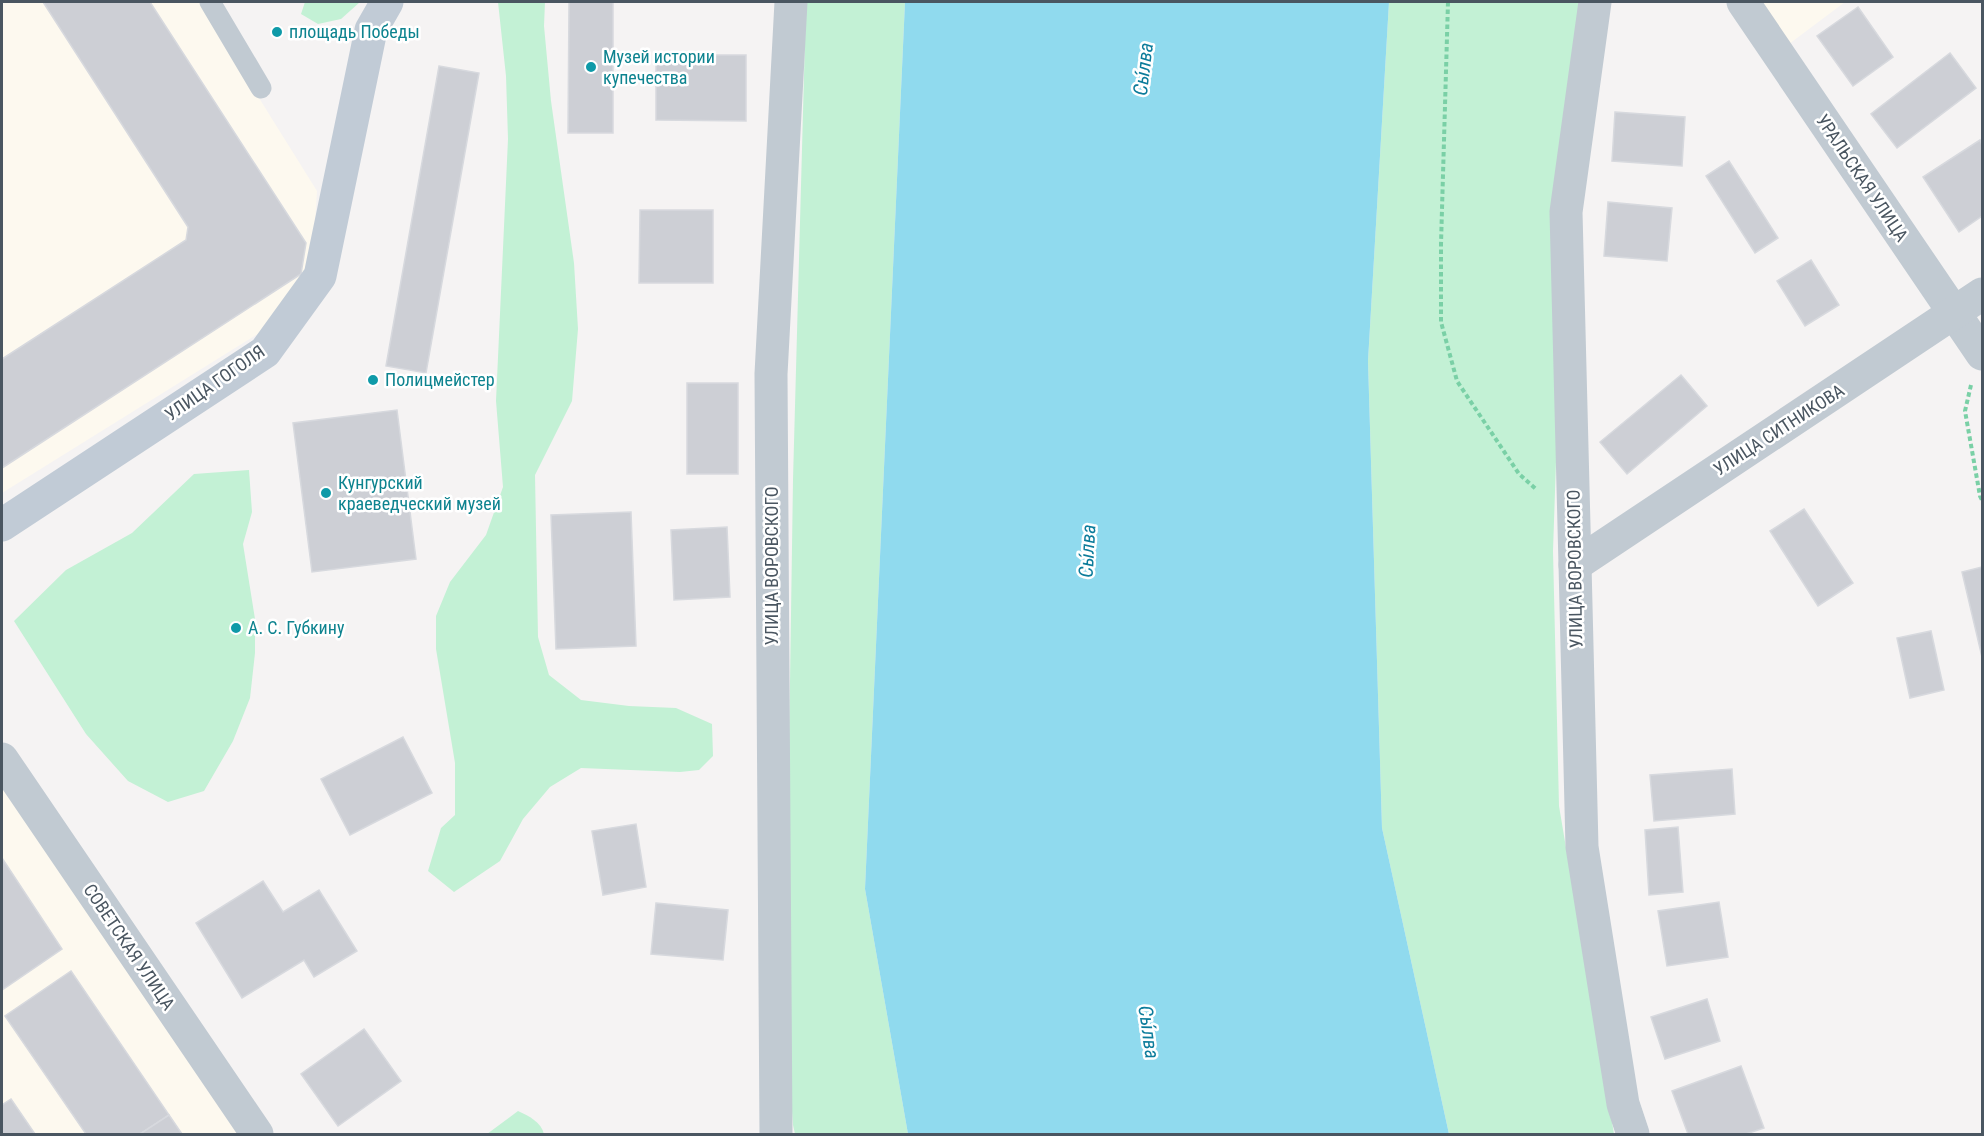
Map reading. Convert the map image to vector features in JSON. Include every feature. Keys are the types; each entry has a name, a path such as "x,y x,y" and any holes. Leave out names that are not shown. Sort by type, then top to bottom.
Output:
{"street":[{"name":"УЛИЦА ГОГОЛЯ","path":"2,525 265,352 320,276 372,30 387,2"},
{"name":"УЛИЦА ВОРОВСКОГО","path":"774,1133 771,374 791,2"},
{"name":"УЛИЦА ВОРОВСКОГО","path":"1595,2 1566,212 1582,847 1623,1104 1633,1134"},
{"name":"УРАЛЬСКАЯ УЛИЦА","path":"1743,2 1981,352"},
{"name":"УЛИЦА СИТНИКОВА","path":"1575,565 1983,294"},
{"name":"СОВЕТСКАЯ УЛИЦА","path":"2,759 257,1134"}],"lane":[{"path":"210,2 261,88"}],"path":[{"path":"1448,2 1441,322 1457,381 1520,474 1574,522"},
{"path":"1981,352 1965,411 1980,496 1983,500"}],"shaded area":[{"path":"2,2 199,2 317,191 312,271 264,330 2,493"},
{"path":"1753,2 1845,2 1785,47"},
{"path":"2,778 245,1134 2,1134"}],"green space":[{"path":"305,2 360,2 341,19 318,24 301,14"},
{"path":"498,2 545,2 544,26 551,101 574,263 578,329 572,401 535,475 538,637 549,675 581,700 629,706 676,708 712,724 713,756 699,770 680,772 581,768 550,787 523,819 500,861 454,892 428,871 441,828 455,815 455,763 436,649 436,616 450,582 486,535 503,487 496,401 508,139 506,76"},
{"path":"806,2 905,2 865,889 908,1134 795,1134 793,1125 785,1018 793,480"},
{"path":"1389,2 1580,2 1559,373 1553,551 1559,806 1614,1134 1449,1134 1382,828 1368,361"},
{"path":"249,470 252,512 243,544 255,619 255,653 250,698 233,741 204,791 168,802 128,781 86,734 14,621 66,570 132,533 194,474"},
{"path":"518,1111 537,1123 544,1134 487,1134"}],"water":[{"name":"Сы́лва","path":"905,2 1389,2 1368,361 1382,828 1449,1134 908,1134 865,889"}],"building":[{"path":"43,2 150,2 306,243 301,274 2,468 2,359 186,240 188,227"},
{"name":"Музей истории купечества","path":"569,2 613,2 613,133 568,133"},
{"path":"1858,7 1893,57 1853,86 1817,36"},
{"path":"1950,53 1976,88 1897,148 1871,114"},
{"path":"656,55 746,55 746,121 656,120"},
{"path":"439,66 479,73 426,373 386,366"},
{"path":"1615,112 1685,117 1682,166 1612,161"},
{"path":"1980,140 1982,145 1982,216 1959,232 1923,177"},
{"path":"1729,161 1778,238 1755,253 1706,176"},
{"path":"1608,202 1672,208 1667,261 1604,256"},
{"path":"640,210 713,210 713,283 639,283"},
{"path":"1811,260 1839,305 1805,326 1777,281"},
{"path":"1681,375 1707,406 1627,474 1600,442"},
{"path":"687,383 738,383 738,474 687,474"},
{"path":"397,410 416,559 312,572 293,423"},
{"path":"1804,509 1853,583 1818,606 1770,531"},
{"path":"631,512 636,646 556,649 551,515"},
{"path":"727,527 730,597 674,600 671,530"},
{"path":"1982,567 1982,657 1962,572"},
{"path":"1931,631 1944,690 1910,698 1897,638"},
{"path":"403,737 432,793 350,835 321,779"},
{"path":"1732,769 1735,814 1654,821 1650,775"},
{"path":"636,824 646,887 603,895 592,831"},
{"path":"1678,827 1683,892 1649,895 1645,830"},
{"path":"2,858 62,949 2,990"},
{"path":"263,881 283,912 319,890 357,951 314,977 304,960 242,998 196,923"},
{"path":"1719,902 1728,957 1667,966 1658,911"},
{"path":"656,903 728,910 723,960 651,954"},
{"path":"71,971 169,1115 140,1134 86,1134 5,1016"},
{"path":"1707,999 1720,1041 1665,1059 1651,1017"},
{"path":"364,1029 401,1081 338,1126 301,1074"},
{"path":"1741,1066 1764,1128 1746,1134 1688,1134 1672,1091"},
{"path":"11,1099 35,1134 2,1134 2,1105"},
{"path":"169,1115 182,1134 140,1134"}],"place":[{"name":"площадь Победы","path":"277,32"},
{"name":"Музей истории купечества","path":"591,67"},
{"name":"Полицмейстер","path":"373,380"},
{"name":"Кунгурский краеведческий музей","path":"326,493"},
{"name":"А. С. Губкину","path":"236,628"}]}
